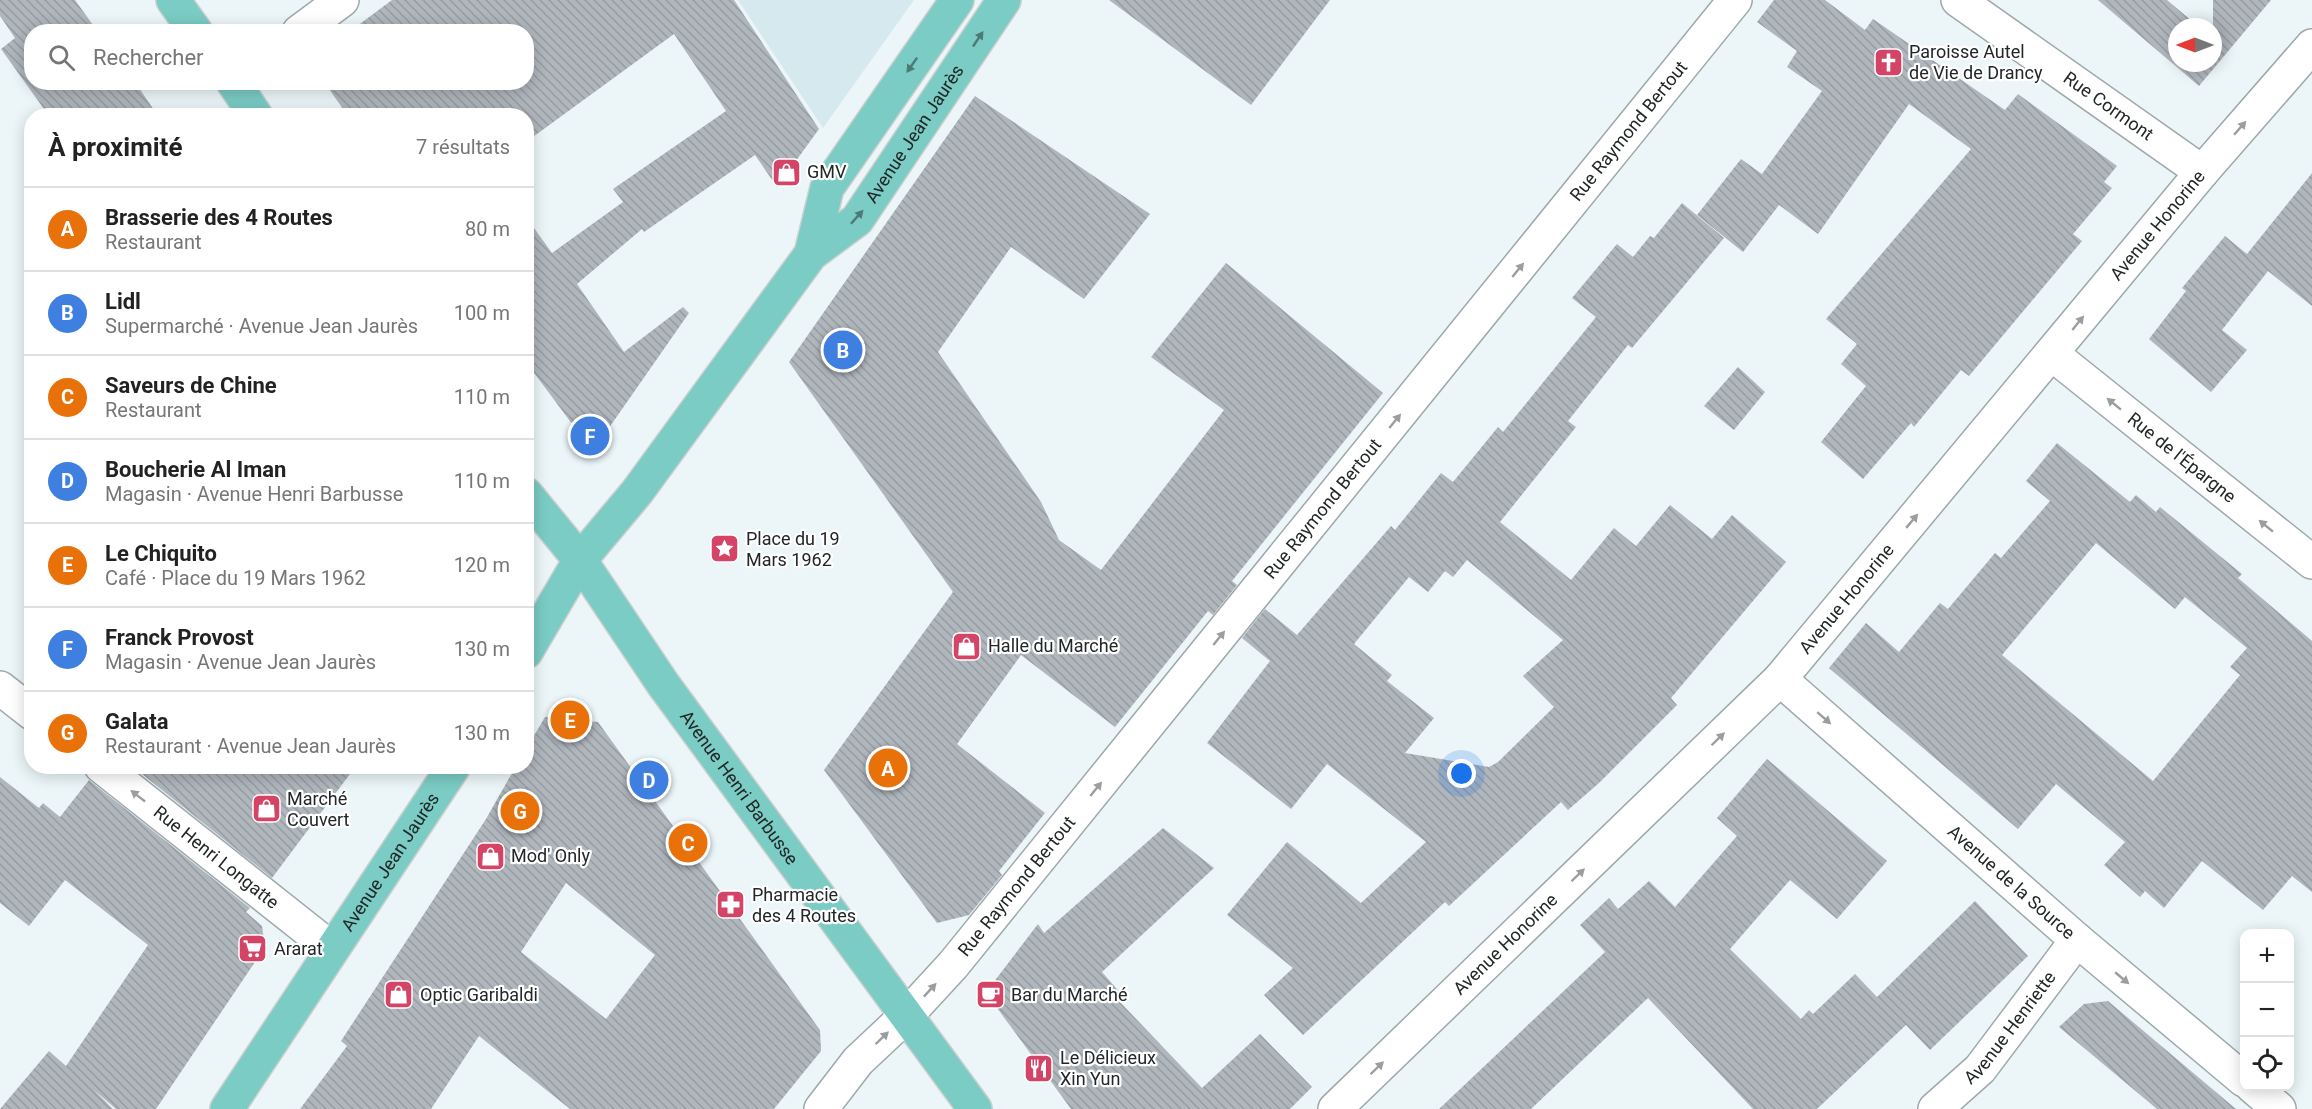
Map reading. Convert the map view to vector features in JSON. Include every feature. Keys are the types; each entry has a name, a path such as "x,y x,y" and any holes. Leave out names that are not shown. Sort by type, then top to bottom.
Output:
{"main road":[{"path":"173,0 190,24"},
{"name":"Avenue Jean Jaurès","path":"811,254 827,188 957,0"},
{"name":"Avenue Jean Jaurès","path":"580,560 637,492 811,254 857,220 1004,0"},
{"path":"238,90 251,108"},
{"name":"Avenue Henri Barbusse","path":"534,504 580,560 663,684 975,1109"},
{"path":"534,638 580,560"},
{"name":"Avenue Jean Jaurès","path":"227,1109 449,774"}],"street":[{"path":"310,24 342,0"},
{"name":"Rue Raymond Bertout","path":"821,1109 858,1061 907,1015 960,956 1735,0"},
{"name":"Rue Cormont","path":"1958,0 2202,171"},
{"name":"Avenue Honorine","path":"1335,1109 1780,679 2202,171 2312,46"},
{"name":"Rue de l'Épargne","path":"2052,354 2312,562"},
{"name":"Avenue de la Source","path":"1780,679 2077,940 2240,1077"},
{"path":"0,688 24,706"},
{"name":"Rue Henri Longatte","path":"111,774 332,949"},
{"name":"Avenue Henriette","path":"1935,1109 1980,1069 2077,940"},
{"path":"2258,1091 2279,1109"}],"shaded area":[{"path":"738,0 914,0 823,128"}],"building":[{"path":"0,0 75,0 92,24 24,24 24,81 1,49 15,38 0,16"},
{"path":"392,0 734,0 819,129 777,187 755,155 644,232 642,229 577,284 624,352 683,307 689,313 604,435 581,436 534,373 534,228 552,253 623,202 613,189 726,111 674,34 534,136 534,108 342,108 330,90 534,90 534,24 360,24"},
{"path":"1109,0 1330,0 1251,105"},
{"path":"1774,0 1825,0 1865,30 1873,19 2005,110 2018,94 2117,166 2104,182 2112,188 2073,234 2082,241 1969,376 1961,370 1914,427 1911,423 1863,479 1821,442 1866,386 1841,364 1857,344 1826,319 1971,149 1909,104 1818,234 1779,205 1743,252 1697,215 1741,159 1762,174 1822,91 1787,67 1797,51 1757,22"},
{"path":"2098,0 2167,0 2188,18 2168,18 2168,60"},
{"path":"2213,0 2271,0 2222,59 2222,18 2213,18"},
{"path":"2183,72 2211,72 2199,86"},
{"path":"30,90 140,90 153,108 43,108"},
{"path":"975,96 1150,214 1084,299 1011,247 938,352 1041,502 1059,540 1101,570 1224,410 1151,357 1226,263 1383,393 1232,581 1237,585 1213,615 1208,611 1115,727 1021,655 957,744 1045,813 999,871 1002,875 969,915 937,923 824,770 953,592 789,362"},
{"path":"2312,173 2312,306 2268,271 2222,330 2247,350 2211,392 2149,339 2186,291 2182,288 2225,236 2247,254"},
{"path":"1682,203 1724,238 1632,348 1628,345 1568,421 1576,427 1500,522 1571,580 1614,528 1636,546 1670,505 1712,539 1732,515 1786,562 1671,698 1677,705 1599,783 1568,810 1561,802 1449,906 1445,902 1303,1035 1264,995 1293,968 1227,915 1287,842 1361,903 1426,842 1327,764 1291,809 1207,743 1270,661 1242,638 1265,609 1297,635 1391,526 1395,530 1441,473 1453,482 1498,427 1503,432 1596,317 1572,298 1617,244 1633,257 1650,236 1654,238","holes":["1467,560 1563,640 1523,676 1554,707 1498,762 1489,767 1405,753 1434,718 1387,681 1392,675 1354,644 1409,577 1428,592 1445,571 1453,577"]},
{"path":"1738,367 1765,392 1734,430 1704,406"},
{"path":"2057,443 2130,502 2136,495 2156,512 2160,507 2242,574 2238,578 2312,641 2312,892 2292,876 2263,910 2202,861 2164,908 2145,891 2140,897 2104,865 2125,842 2056,784 2018,829 1829,668 1866,623 1899,652 1940,603 1948,609 1995,553 2001,558 2050,501 2026,481","holes":["2096,543 2175,609 2185,597 2247,648 2230,667 2240,675 2153,781 2002,655"]},
{"path":"545,717 598,722 820,1030 821,1051 774,1109 570,1109 479,1036 431,1109 300,1109 347,1046 341,1041 486,819 511,774 534,774 534,736","holes":["566,883 655,955 606,1019 521,952"]},
{"path":"1767,759 1887,861 1837,919 1790,880 1730,949 1801,1019 1809,1010 1813,1014 1855,974 1877,997 1975,901 2028,956 1930,1050 1906,1025 1817,1109 1753,1109 1648,998 1531,1109 1439,1109 1605,952 1580,925 1609,898 1618,909 1649,881 1675,907 1737,836 1717,818"},
{"name":"Marché Couvert","path":"142,774 350,774 272,878"},
{"path":"0,777 39,808 43,803 60,817 89,780 250,908 246,912 262,926 265,947 156,1109 116,1109 94,1090 113,1109 0,1109 49,1051 66,1066 148,945 65,880 29,926 0,903"},
{"path":"1163,828 1214,868 1102,972 1124,997 1119,1001 1202,1088 1260,1034 1312,1087 1290,1109 1071,1109 992,1001 993,983 1038,924 1044,933"},
{"path":"2108,1001 2236,1109 2157,1109 2059,1027 2084,1004"}],"place":[{"name":"Paroisse Autel de Vie de Drancy","path":"1888,62"},
{"name":"GMV","path":"786,172"},
{"name":"Lidl","path":"843,350"},
{"name":"Franck Provost","path":"590,436"},
{"name":"Place du 19 Mars 1962","path":"725,549"},
{"name":"Halle du Marché","path":"967,646"},
{"name":"Le Chiquito","path":"570,720"},
{"name":"Brasserie des 4 Routes","path":"888,768"},
{"name":"Boucherie Al Iman","path":"649,780"},
{"name":"Marché Couvert","path":"266,809"},
{"name":"Galata","path":"520,811"},
{"name":"Saveurs de Chine","path":"688,843"},
{"name":"Mod' Only","path":"490,856"},
{"name":"Pharmacie des 4 Routes","path":"731,905"},
{"name":"Ararat","path":"253,949"},
{"name":"Optic Garibaldi","path":"399,995"},
{"name":"Bar du Marché","path":"990,995"},
{"name":"Le Délicieux Xin Yun","path":"1039,1068"}]}
